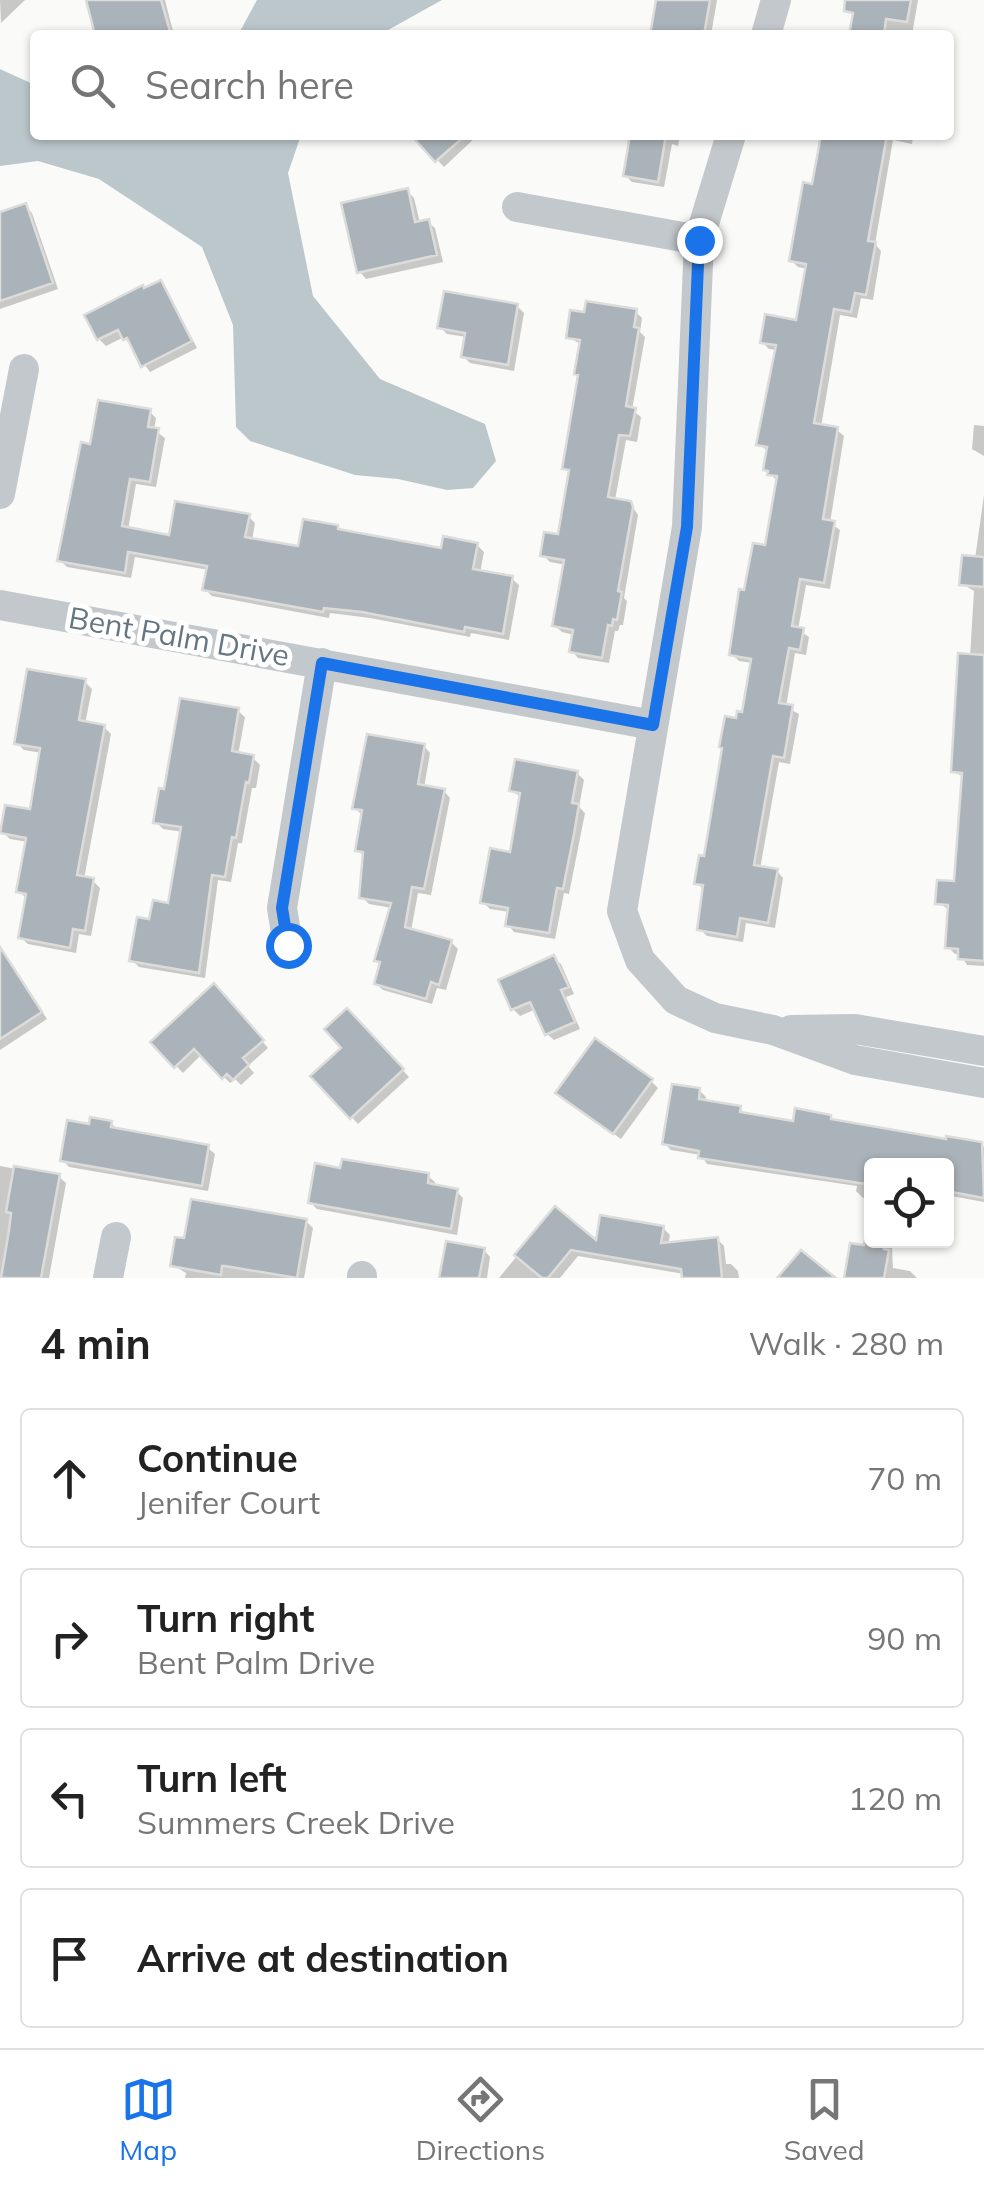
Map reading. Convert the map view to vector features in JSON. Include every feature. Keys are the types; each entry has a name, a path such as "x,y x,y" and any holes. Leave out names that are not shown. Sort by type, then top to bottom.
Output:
{"street":[{"path":"767,30 776,0"},
{"path":"729,140 699,240 687,527 622,912 640,960 676,1000 715,1018 774,1030 855,1060 984,1083"},
{"path":"517,207 699,240"},
{"path":"0,494 24,369"},
{"name":"Bent Palm Drive","path":"0,605 653,725"},
{"path":"288,945 282,908 322,663"},
{"path":"774,1030 855,1029 984,1051"},
{"path":"108,1278 116,1238"}],"shaded area":[{"path":"257,0 442,0 388,30 241,30"},
{"path":"0,69 30,83 30,140 299,140 288,173 313,296 380,379 485,424 496,461 473,488 447,490 355,475 250,441 236,427 233,325 202,247 99,179 38,161 0,166"}],"building":[{"path":"86,0 161,0 170,30 94,30"},
{"path":"656,0 710,0 705,30 651,30"},
{"path":"845,0 911,0 907,22 886,19 885,30 850,30 853,13 844,11"},
{"path":"415,140 460,140 435,162"},
{"path":"629,140 665,140 658,182 623,176"},
{"path":"820,140 886,140 868,241 876,242 866,295 855,293 851,312 834,309 814,423 838,427 823,519 835,521 824,583 800,579 792,626 804,628 800,650 789,648 779,703 793,705 784,758 773,756 754,865 778,869 768,923 740,918 737,937 697,930 703,885 694,884 699,855 704,856 725,716 736,718 737,711 742,712 751,659 729,655 739,589 744,590 753,543 765,545 777,476 767,475 768,471 763,470 767,447 756,445 776,345 760,343 765,314 796,320 806,264 789,261 803,182 812,184"},
{"path":"408,188 415,222 429,219 437,255 357,273 341,203"},
{"path":"26,203 53,283 0,301 0,212"},
{"path":"161,280 192,341 141,367 127,338 123,340 118,330 97,340 84,315"},
{"path":"444,291 518,304 508,365 461,357 465,333 437,328"},
{"path":"586,301 637,309 634,327 639,328 626,406 636,408 630,436 619,435 608,497 631,501 633,507 618,591 622,592 617,620 608,625 602,658 569,652 573,630 552,626 564,560 540,556 544,532 558,534 569,470 562,469 580,340 566,338 570,310 584,312"},
{"path":"98,400 151,409 148,427 159,428 150,482 130,479 122,526 169,535 175,501 250,514 245,537 298,546 303,519 441,548 443,536 478,543 473,569 513,576 503,634 465,627 464,632 362,612 324,608 323,612 202,590 207,566 128,552 125,573 57,561 81,442 90,444"},
{"path":"962,555 984,557 984,587 959,585"},
{"path":"958,653 984,655 984,961 958,959 958,949 945,948 948,905 935,904 937,880 954,881 962,773 951,772"},
{"path":"27,669 86,679 79,720 105,725 77,875 94,878 85,931 73,929 70,948 18,938 26,894 16,892 26,838 0,833 5,805 30,809 40,748 14,744"},
{"path":"180,698 239,708 232,751 254,755 225,877 212,875 199,973 129,961 137,917 149,919 153,900 168,903 181,827 153,823 159,788 164,789"},
{"path":"367,734 425,744 418,784 445,789 424,889 412,887 405,927 452,940 439,985 431,982 426,999 374,984 380,962 374,961 391,903 359,898 363,852 355,851 362,810 352,809"},
{"path":"515,759 578,771 572,803 579,804 574,834 563,889 557,888 549,933 505,926 508,908 480,903 490,848 510,852 520,793 509,791"},
{"path":"0,947 42,1012 0,1039"},
{"path":"554,955 569,987 561,990 575,1022 545,1035 530,1002 511,1010 498,980"},
{"path":"214,983 264,1040 243,1058 249,1065 233,1080 227,1074 222,1079 194,1049 174,1068 150,1042"},
{"path":"347,1008 404,1069 350,1119 310,1076 341,1048 324,1029"},
{"path":"595,1038 653,1079 613,1134 555,1093"},
{"path":"672,1084 700,1088 699,1099 741,1106 740,1112 793,1121 795,1108 831,1115 831,1119 982,1142 984,1198 954,1192 954,1158 864,1158 864,1184 698,1158 699,1151 662,1144"},
{"path":"90,1117 112,1121 111,1127 209,1145 202,1186 60,1161 67,1120 89,1124"},
{"path":"342,1159 429,1173 428,1183 458,1189 451,1229 308,1203 315,1163 340,1168"},
{"path":"14,1166 60,1174 41,1278 1,1278"},
{"path":"191,1199 307,1219 297,1278 225,1266 221,1275 170,1266 175,1237 184,1238"},
{"path":"555,1206 596,1240 600,1215 664,1226 661,1243 718,1237 722,1278 682,1278 681,1269 571,1250 548,1278 542,1278 514,1255"},
{"path":"446,1241 485,1248 479,1278 439,1278"},
{"path":"850,1243 889,1250 884,1278 844,1278"},
{"path":"801,1250 836,1278 777,1278"}],"route":[{"path":"288,945 282,908 322,663 653,725 687,527 699,240"}]}
